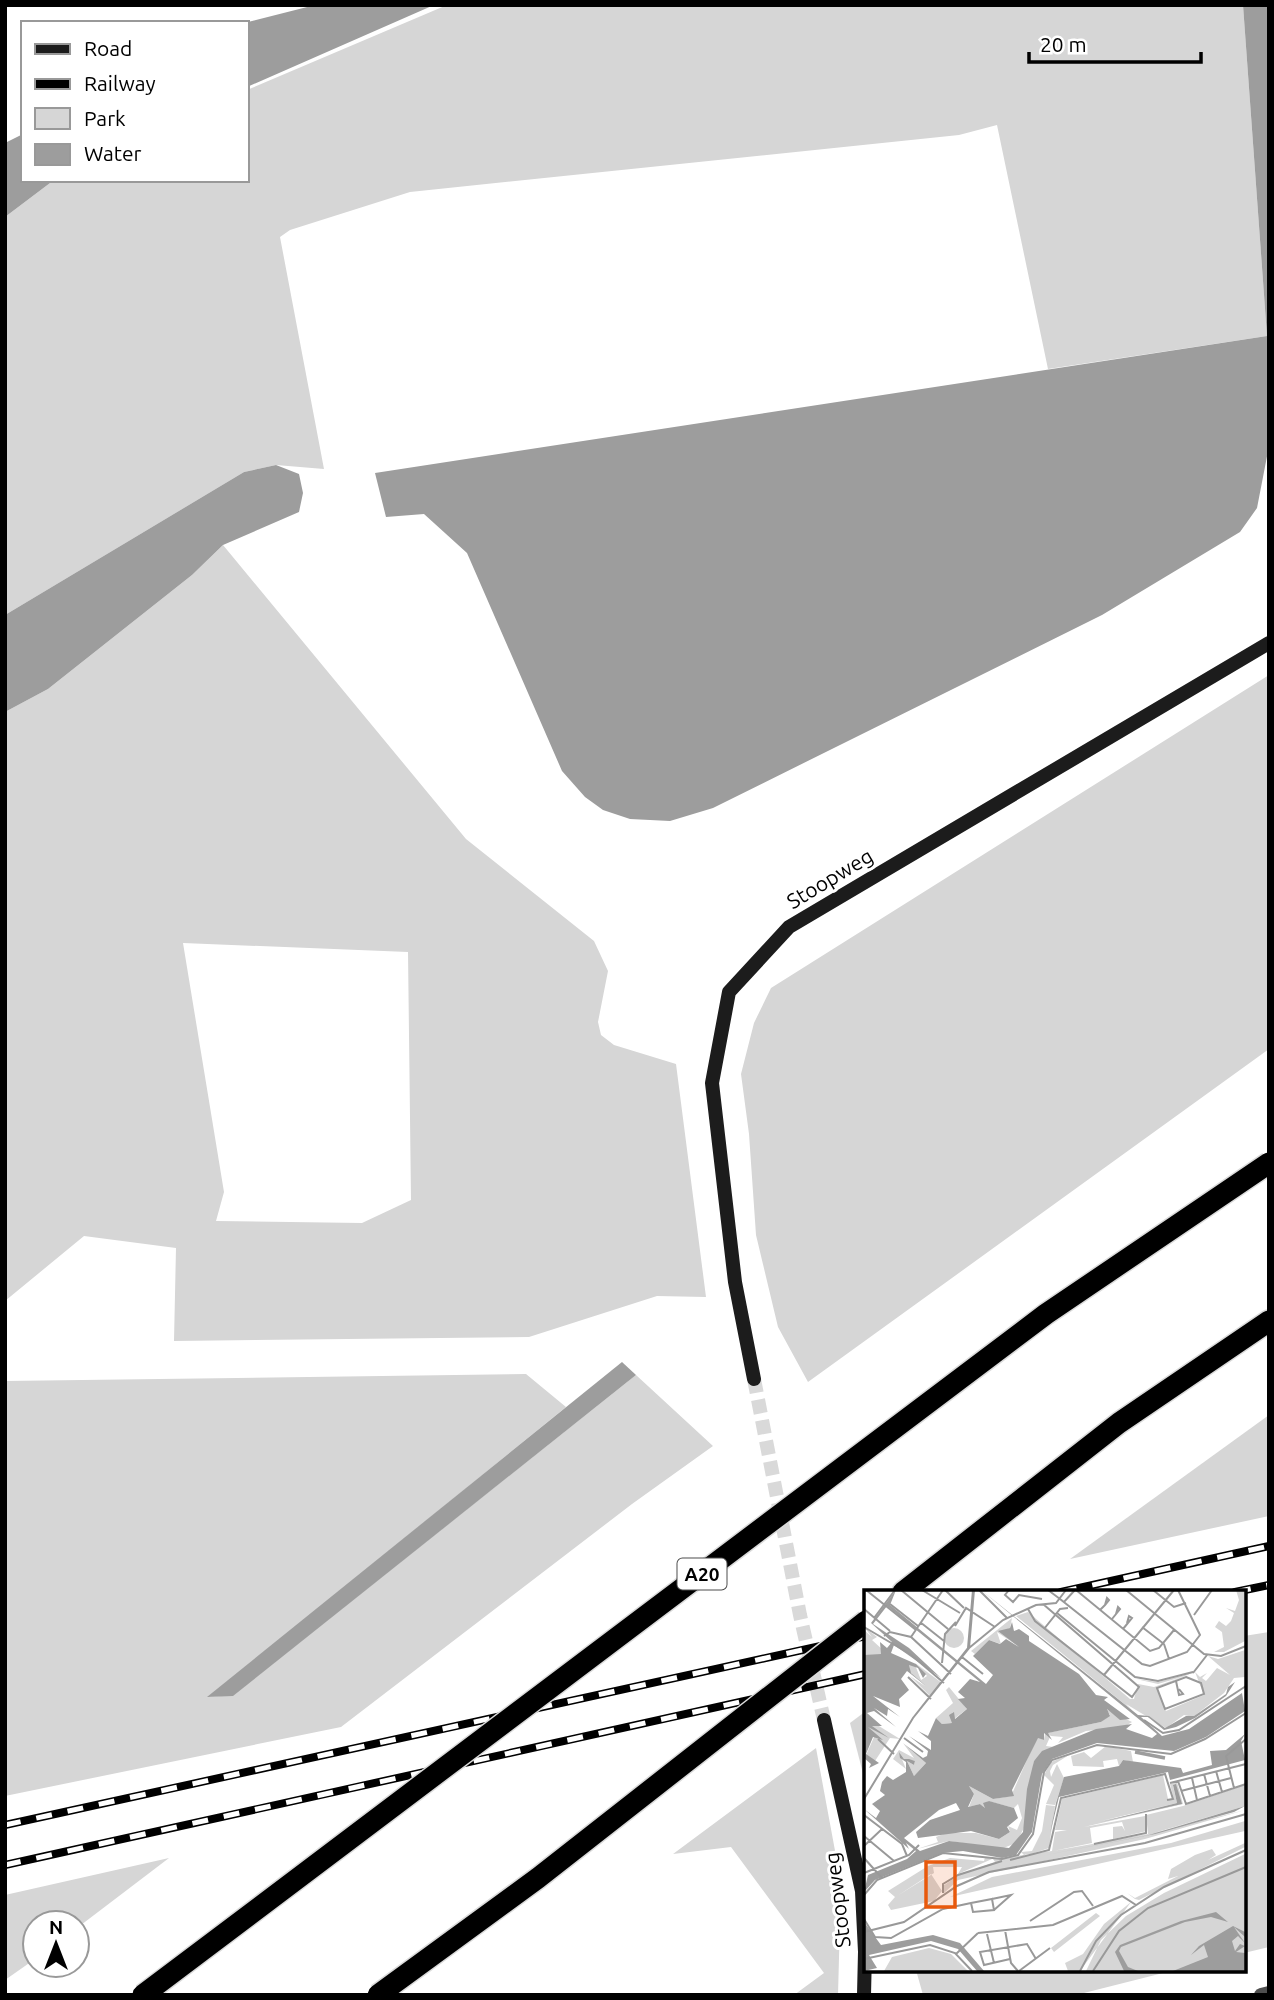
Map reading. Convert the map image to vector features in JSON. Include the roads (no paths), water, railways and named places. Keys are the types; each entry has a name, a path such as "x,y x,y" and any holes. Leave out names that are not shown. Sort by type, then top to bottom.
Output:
{"highway":[{"name":"A20","path":"143,1995 1046,1314 1269,1163"},
{"path":"906,1590 1119,1423 1269,1321"},
{"path":"378,1995 538,1878 864,1623"}],"street":[{"name":"Stoopweg","path":"754,1379 735,1282 712,1083 729,992 789,927 1269,643"},
{"name":"Stoopweg","path":"824,1720 862,1891 864,1924"},
{"name":"Stoopweg","path":"864,1972 864,1995"},
{"path":"1261,1995 1269,1993"}],"water":[{"path":"315,5 434,5 248,87 248,22"},
{"path":"1243,5 1268,5 1269,9 1269,446 1257,508 1240,532 1102,615 713,808 670,821 630,819 603,810 585,797 562,771 467,553 424,514 386,517 375,473 1267,336"},
{"path":"21,135 21,182 51,182 5,217 5,143"},
{"path":"276,465 299,474 303,493 299,512 223,545 192,575 48,689 5,712 5,615 244,472"},
{"path":"622,1362 636,1375 233,1696 207,1697"}],"tunnel":[{"path":"754,1379 800,1615 824,1720"}],"railway":[{"path":"1070,1590 1269,1546"},
{"path":"1245,1590 1269,1585"},
{"path":"5,1825 864,1636"},
{"path":"5,1865 864,1674"}]}
